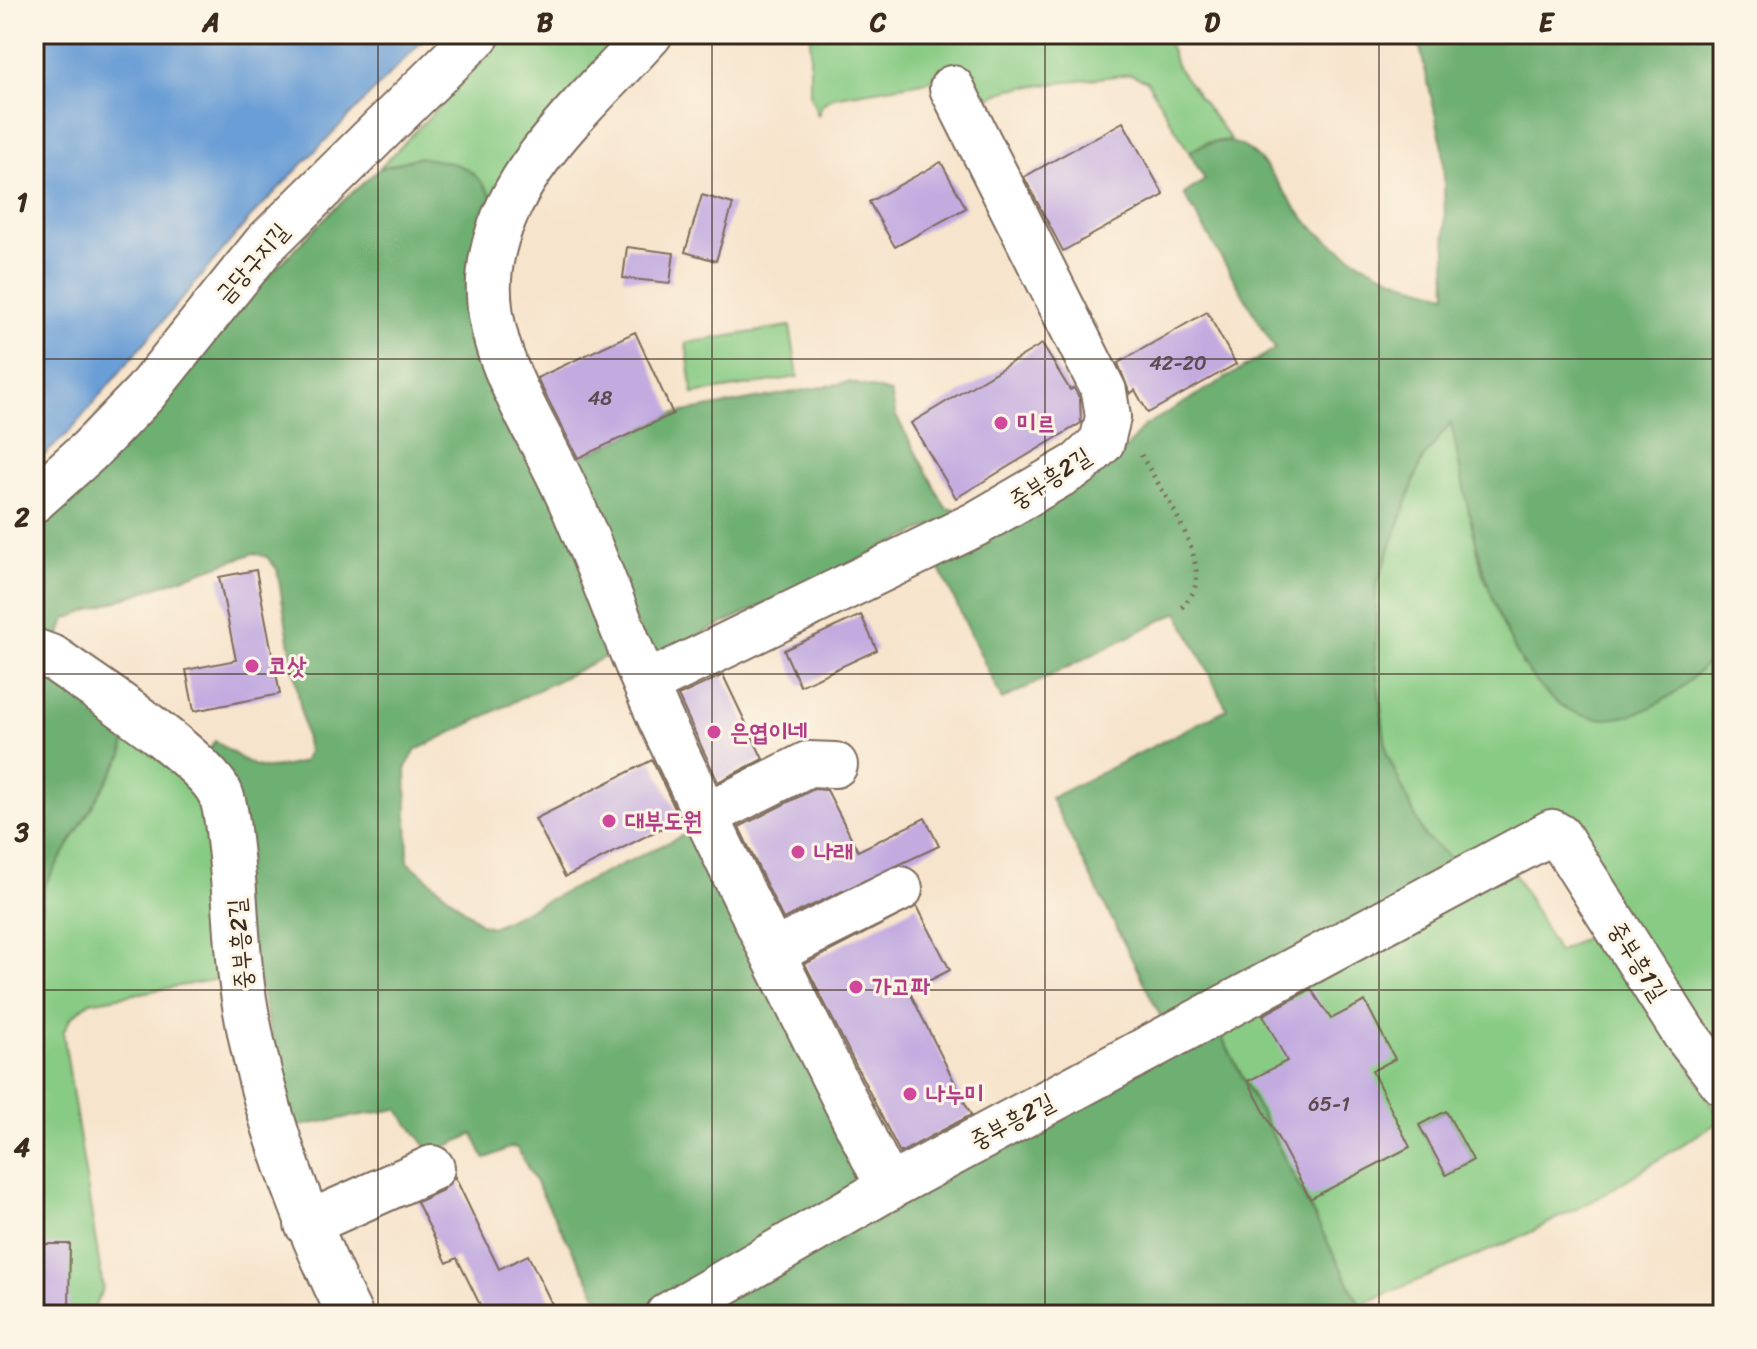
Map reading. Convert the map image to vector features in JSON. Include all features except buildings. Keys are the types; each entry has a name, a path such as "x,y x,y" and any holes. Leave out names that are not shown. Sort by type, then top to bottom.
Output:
{"lane":[{"name":"금당구지길","path":"34,500 89,451 145,393 265,244 478,34"},
{"path":"650,34 522,180 498,234 489,278 491,321 503,361 567,493 646,684 889,1188"},
{"name":"중부흥2길","path":"646,684 976,524 1079,464 1102,442 1108,417 1104,391 952,88"},
{"name":"중부흥2길","path":"34,651 53,658 203,767 221,794 234,884 243,993 286,1162 307,1224 350,1315"},
{"path":"707,815 808,764 835,765"},
{"name":"중부흥2길","path":"668,1315 889,1188 1552,832 1559,836"},
{"name":"중부흥1길","path":"1559,836 1684,1033 1723,1083"},
{"path":"773,952 900,889"},
{"path":"307,1224 432,1168"}],"path":[{"path":"1136,446 1183,529 1195,559 1195,589 1178,612"}],"green space":[{"path":"509,34 639,34 495,221 419,157 379,169"},
{"path":"810,34 1166,34 1176,65 1231,140 1207,142 1189,152 1147,81 1131,74 1010,89 983,101 960,64 929,81 833,97 822,105 818,115 810,95"},
{"path":"1417,34 1723,34 1723,643 1702,668 1676,691 1631,715 1615,718 1575,713 1542,689 1516,652 1496,606 1467,505 1451,422 1422,460 1376,586 1375,662 1387,754 1424,836 1450,858 1487,851 1166,1027 1051,798 1227,709 1178,612 1002,700 937,563 1119,458 1143,427 1275,349 1184,194 1205,180 1189,152 1213,142 1232,143 1249,150 1263,163 1302,216 1347,254 1378,271 1447,294 1443,148"},
{"path":"418,157 464,168 479,180 495,201 482,264 615,652 416,750 406,767 408,862 481,924 492,927 702,826 861,1177 852,1193 640,1315 608,1315 517,1148 511,1147 485,1159 473,1134 428,1155 428,1149 397,1109 292,1127 207,754 215,741 256,766 275,768 303,762 308,752 277,569 267,557 254,553 65,619 59,638 34,633 34,527 118,454 259,286 332,211 379,169"},
{"path":"790,326 798,377 693,394 686,343"},
{"path":"849,382 891,393 896,416 946,508 963,511 661,653 647,649 566,464 673,414"},
{"path":"1451,422 1482,572 1523,666 1707,665 1723,643 1723,1064 1565,823 1487,851 1450,858 1424,836 1387,754 1375,662 1376,586 1422,460"},
{"path":"34,667 125,734 123,755 44,886 34,961"},
{"path":"125,734 175,770 206,805 231,994 218,979 90,1002 71,1018 63,1032 103,1288 91,1315 34,1315 34,961 44,886 123,755"},
{"path":"1508,862 1558,952 1595,932 1679,1049 1721,1120 1600,1197 1523,1236 1360,1305 1213,1020","holes":["1446,1111 1473,1160 1446,1175 1419,1125"]},
{"path":"1213,1020 1360,1305 1341,1315 684,1315"}],"water":[{"path":"34,34 429,34 250,218 70,431 34,465"}],"place":[{"name":"미르","path":"1001,423"},
{"name":"코삿","path":"252,666"},
{"name":"은엽이네","path":"714,732"},
{"name":"대부도원","path":"609,821"},
{"name":"나래","path":"798,852"},
{"name":"가고파","path":"856,987"},
{"name":"나누미","path":"910,1094"}]}
